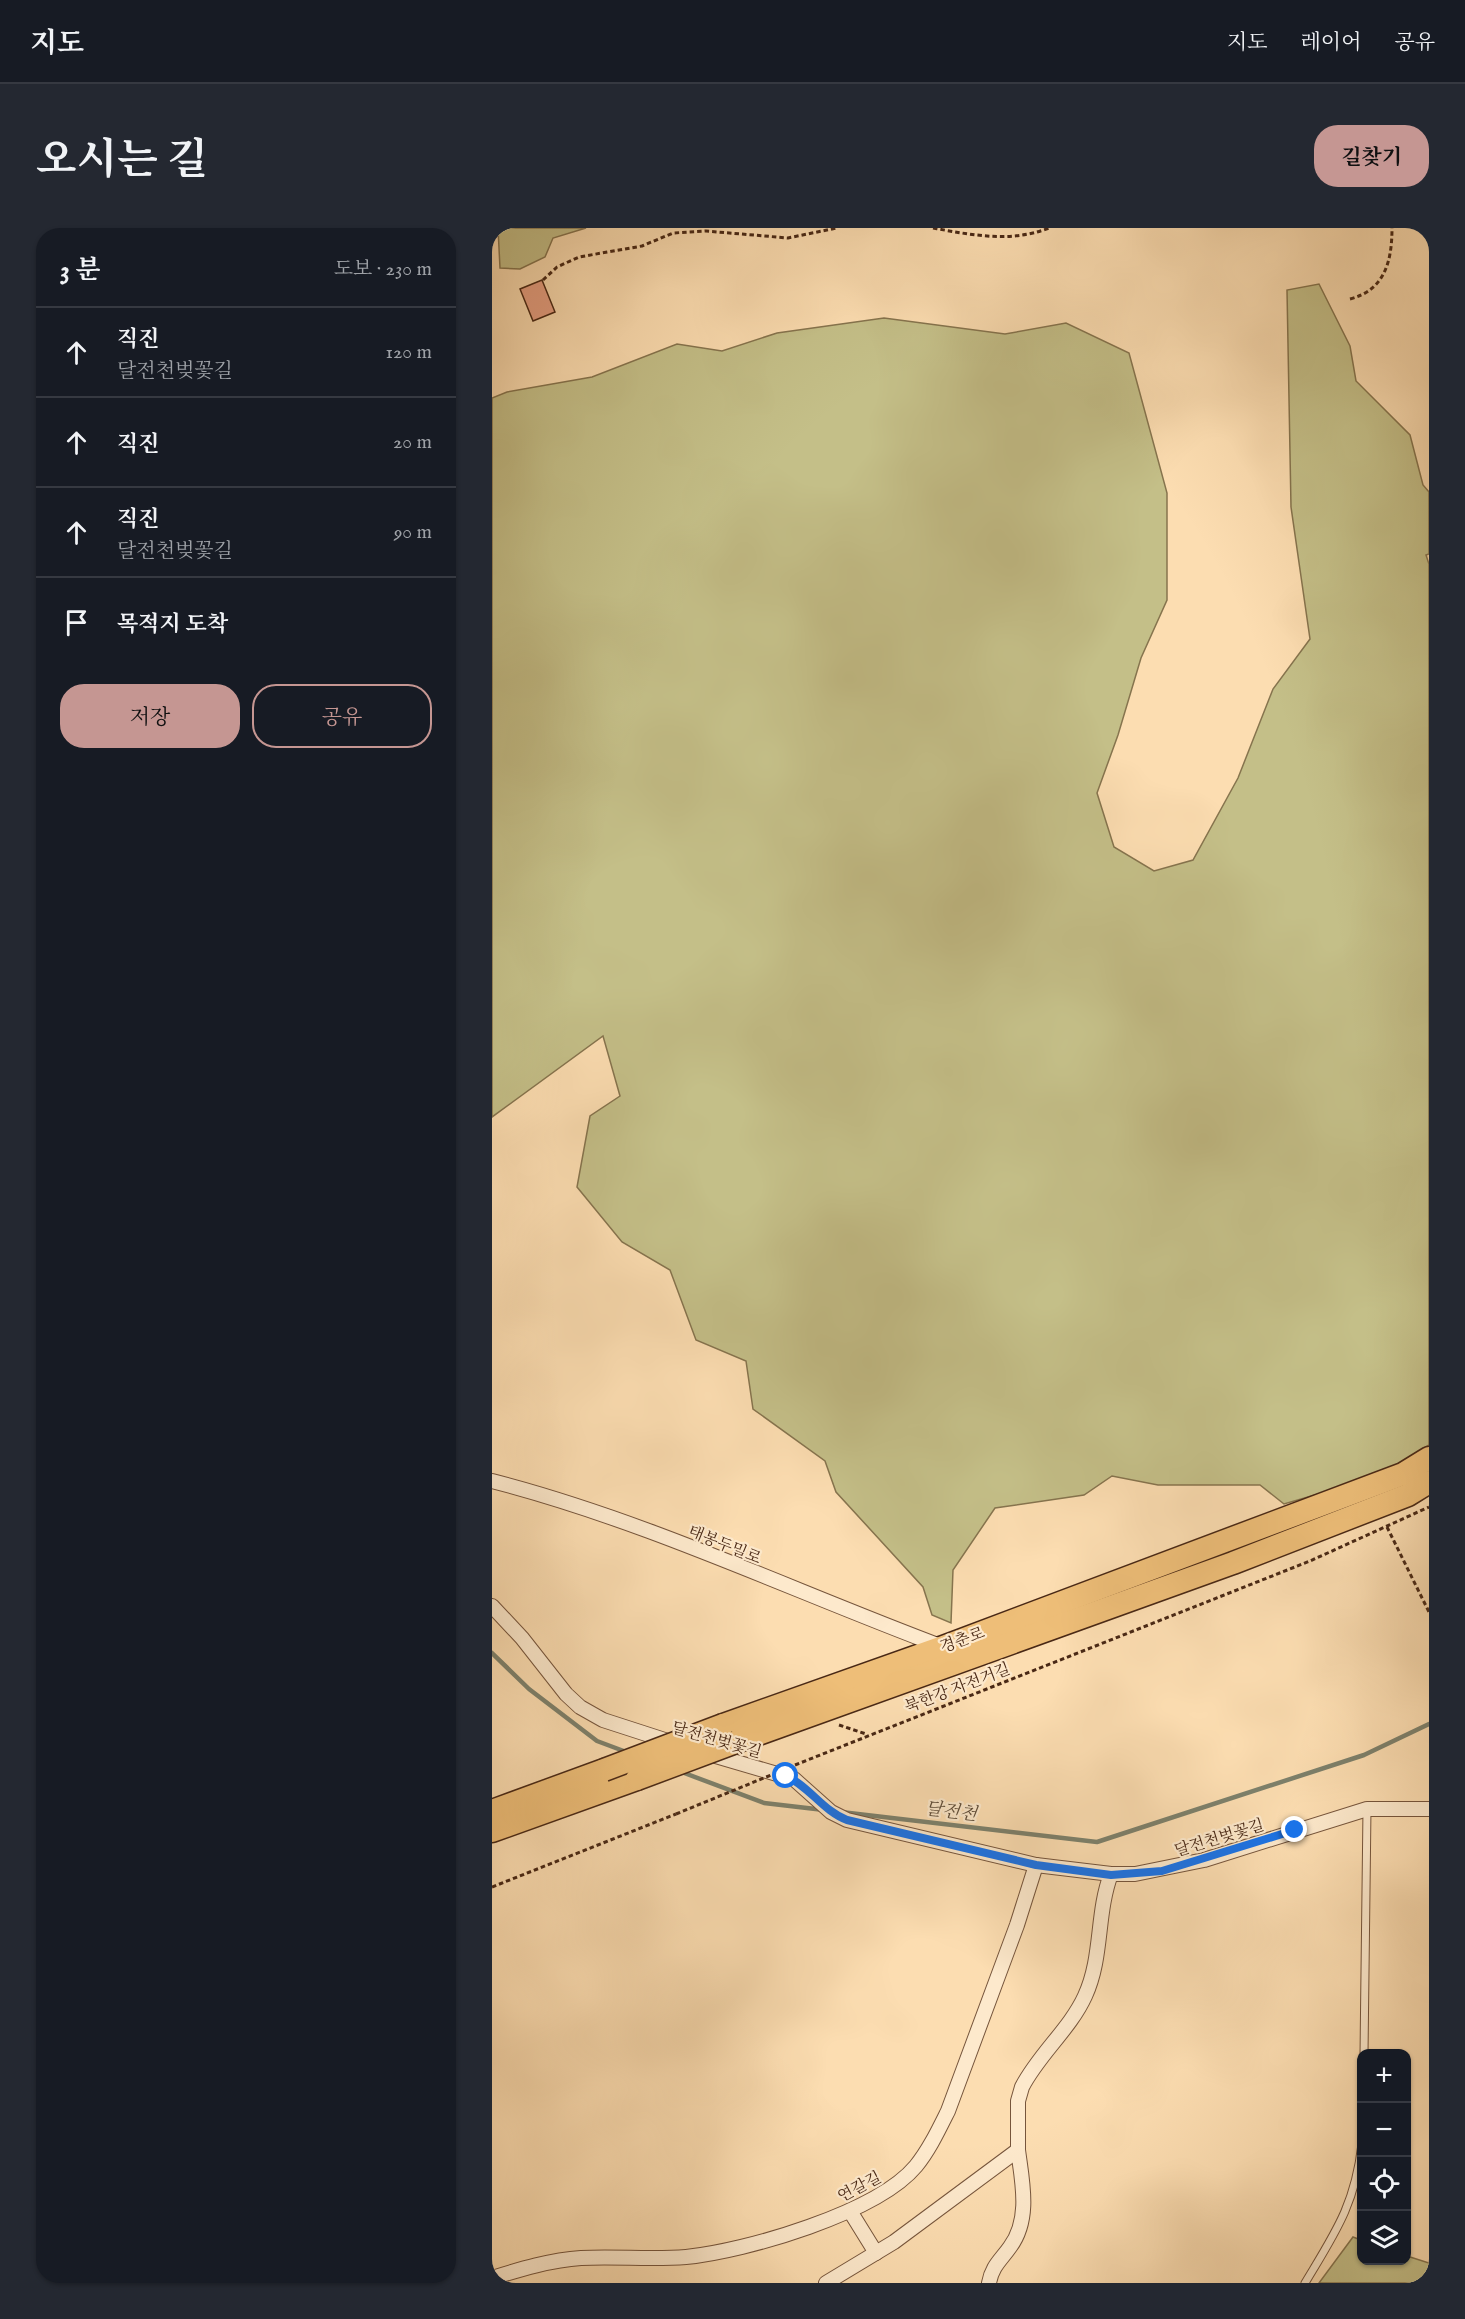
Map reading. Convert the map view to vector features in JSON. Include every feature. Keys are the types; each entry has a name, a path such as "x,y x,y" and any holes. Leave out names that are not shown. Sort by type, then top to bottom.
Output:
{"main road":[{"name":"경춘로","path":"492,1831 637,1779 730,1733 943,1647 1403,1474 1429,1458"},
{"name":"경춘로","path":"492,1811 604,1770 730,1733 1233,1563 1407,1495 1429,1482"}],"street":[{"name":"태봉두밀로","path":"492,1481 546,1495 671,1540 943,1647"},
{"name":"달전천벚꽃길","path":"492,1606 522,1638 566,1694 603,1720 794,1773 831,1812 847,1820 1036,1865 1111,1875 1162,1871 1367,1809 1429,1809"},
{"name":"연갈길","path":"492,2278 531,2266 579,2258 685,2257 721,2252 850,2211 895,2186 915,2167 933,2141 948,2111 1009,1947 1036,1865"},
{"path":"990,2283 994,2267 1010,2247 1022,2220 1024,2202 1018,2150 1017,2110 1022,2087 1084,1998 1097,1960 1100,1910 1111,1875"},
{"path":"826,2283 876,2253 1018,2150"},
{"path":"850,2211 876,2253"}],"lane":[{"path":"1364,2049 1367,1809"},
{"path":"1305,2283 1338,2230 1347,2209 1359,2157"}],"path":[{"path":"543,280 557,267 579,257 642,246 673,233 706,231 788,238 837,228"},
{"path":"933,228 1004,237 1032,235 1049,228"},
{"path":"1350,298 1366,294 1382,276 1392,247 1392,228"},
{"name":"북한강 자전거길","path":"492,1887 676,1814 794,1773 1310,1561 1429,1507"},
{"path":"1387,1527 1429,1612"}],"shaded area":[{"path":"498,228 586,228 553,238 545,257 520,269 500,268"},
{"path":"1319,284 1350,346 1356,381 1410,435 1423,485 1429,492 1429,554 1426,555 1429,564 1429,1445 1380,1476 1284,1504 1260,1485 1158,1485 1112,1476 1084,1495 995,1508 953,1570 951,1623 932,1615 923,1587 836,1492 825,1461 753,1409 746,1361 696,1340 670,1270 622,1242 577,1187 590,1116 620,1096 603,1036 492,1117 492,398 507,392 592,377 677,344 722,351 777,333 884,318 1005,334 1066,323 1129,353 1167,493 1167,600 1141,658 1118,735 1097,793 1114,847 1154,871 1193,860 1238,778 1273,689 1310,639 1291,507 1287,290"},
{"path":"1353,2237 1357,2238 1357,2265 1411,2265 1411,2257 1429,2263 1429,2283 1319,2283"}],"building":[{"path":"542,280 555,312 533,321 520,289"}],"waterway":[{"name":"달전천","path":"492,1653 529,1689 597,1741 629,1753"},
{"name":"달전천","path":"841,1812 1097,1842 1364,1755 1429,1724"},
{"name":"달전천","path":"679,1771 764,1803 824,1810"}],"route":[{"path":"786,1776 794,1779 831,1812 847,1820 1036,1865 1111,1875 1162,1871 1250,1846 1295,1830"}]}
